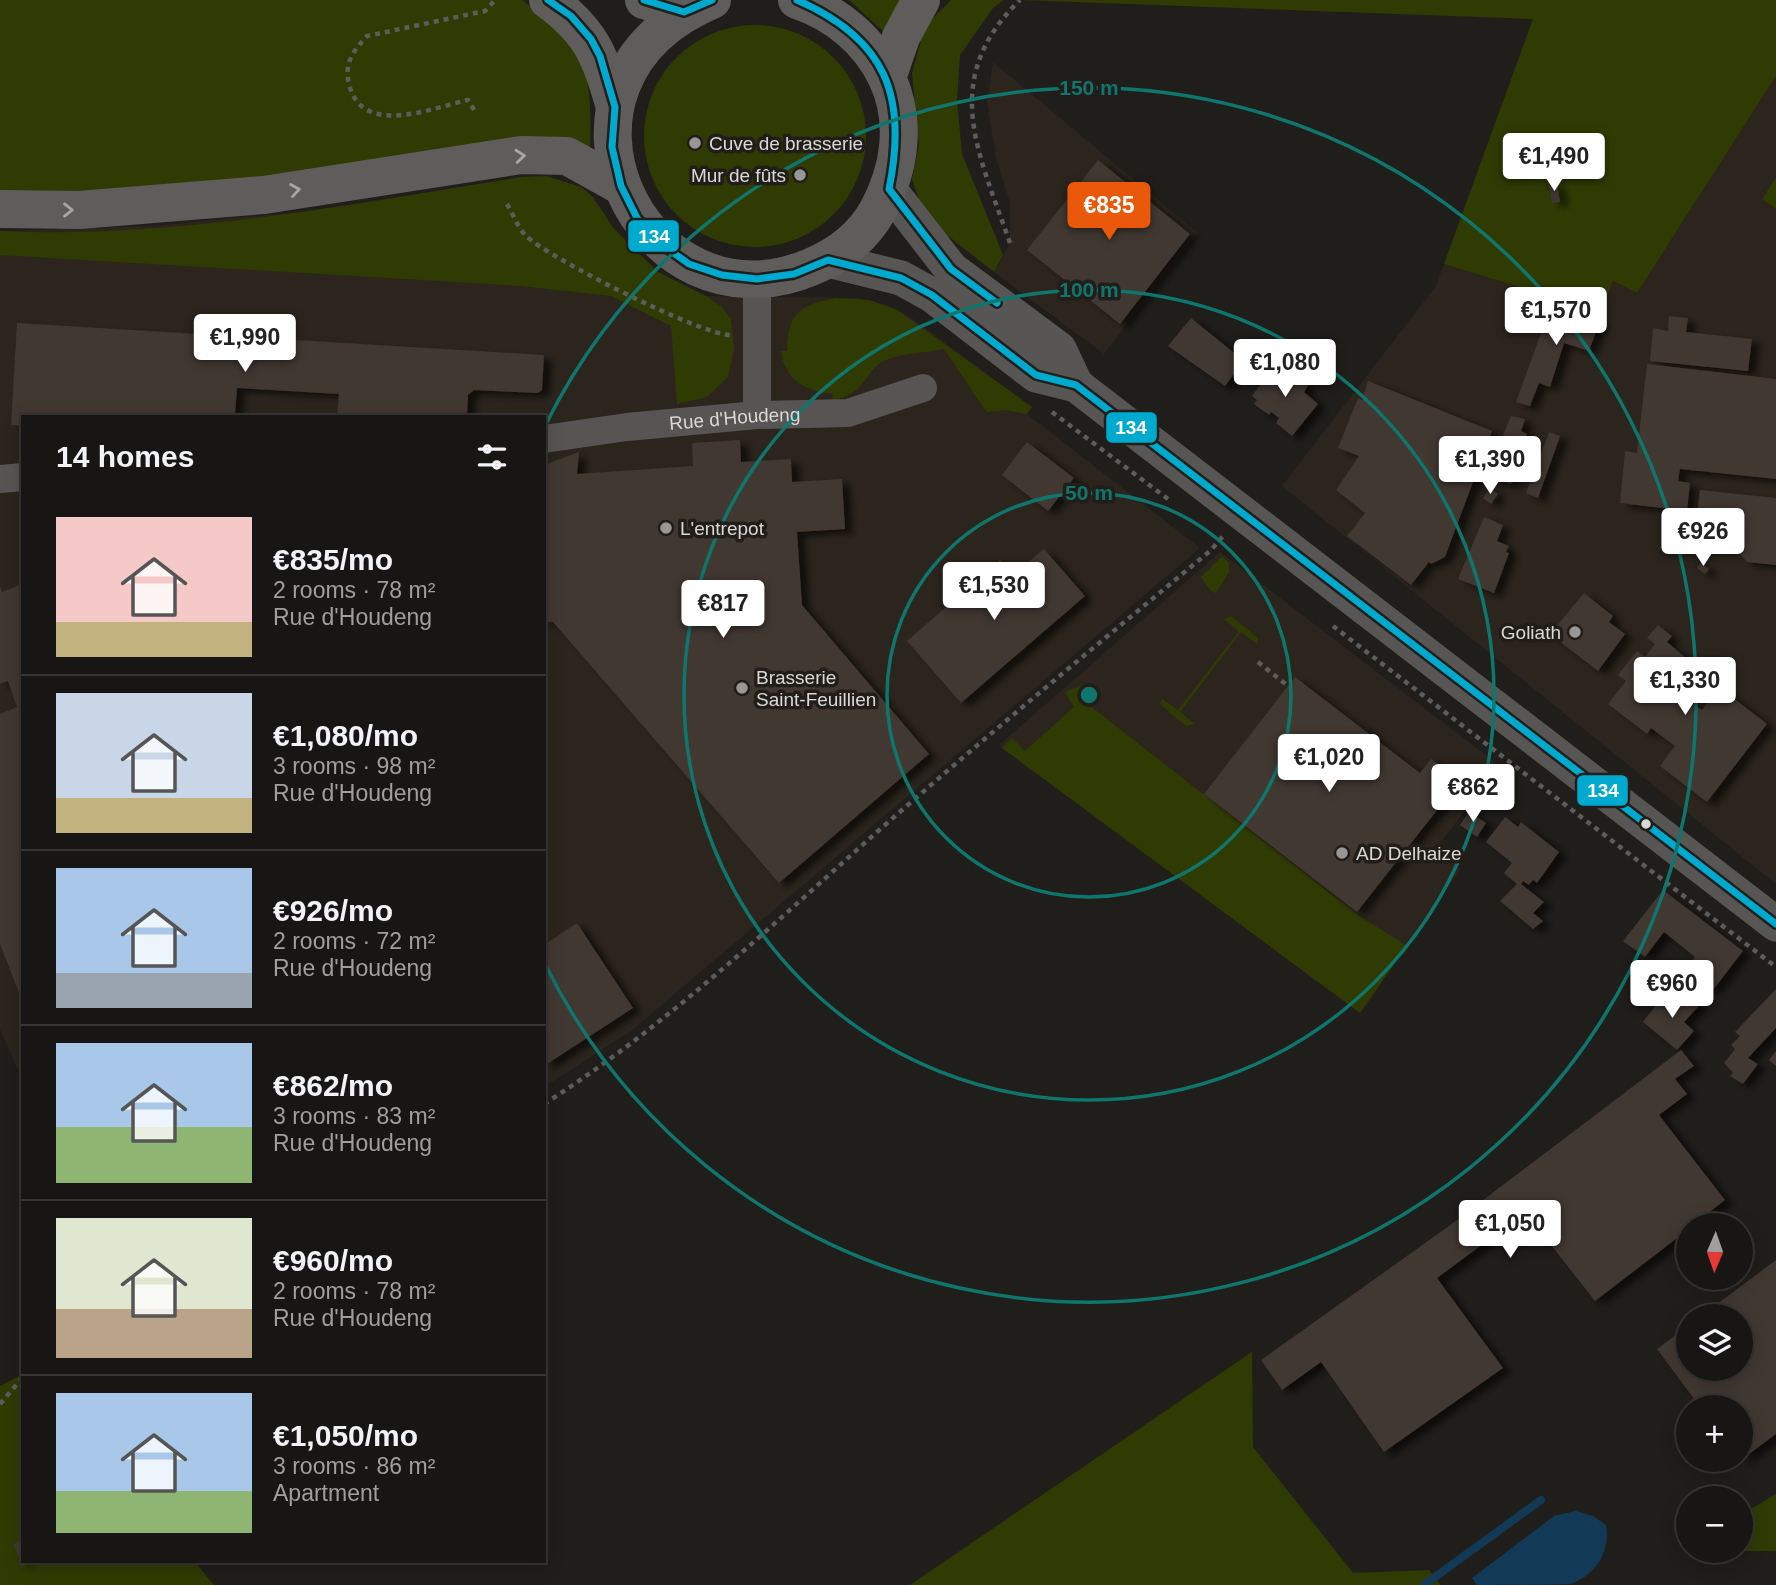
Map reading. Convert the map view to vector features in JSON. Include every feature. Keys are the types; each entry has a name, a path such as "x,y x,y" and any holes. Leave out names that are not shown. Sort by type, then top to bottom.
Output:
{"highway":[{"path":"548,0 570,16 591,39 600,56 615,107"},
{"path":"644,0 698,6"},
{"path":"698,6 661,28 642,49 627,73 615,107 612,147 621,186 637,218 661,244 690,264 722,275 757,279 794,274 828,260 853,241 874,217 889,189 897,162 899,133 896,105 887,78 869,48 845,24 816,6 797,0"},
{"path":"887,78 901,37 921,0"},
{"path":"0,209 79,210 264,195 521,155 567,156 621,186"}],"main road":[{"path":"889,189 951,269 1059,349 1076,385 1232,526 1776,924"},
{"path":"828,260 901,278 932,295 1036,375 1076,385"}],"street":[{"path":"757,279 757,415"},
{"name":"Rue d'Houdeng","path":"546,439 627,427 757,415 848,413 923,388"},
{"path":"0,479 21,477"}],"path":[{"path":"474,110 468,100 394,116 374,116 359,106 353,97 347,73 349,61 354,50 368,36 485,11 495,0"},
{"path":"1010,243 982,162 971,99 973,72 982,48 1020,0"},
{"path":"507,204 525,235 549,253 615,288 724,335 756,335"},
{"path":"1045,407 1177,505"},
{"path":"1210,530 1232,526"},
{"path":"1230,545 1232,526"},
{"path":"546,1103 597,1071 701,987 932,784 1210,551 1232,526"},
{"path":"1330,623 1776,967"},
{"path":"1258,662 1288,686"},
{"path":"0,1404 21,1379"}],"shaded area":[{"path":"993,62 1198,233 1104,354 994,272 1010,243 1010,203 996,158 987,101"},
{"path":"1776,76 1776,177 1762,199 1776,209 1776,884 1282,486 1436,286 1444,264 1599,312 1613,281 1637,293"},
{"path":"546,176 581,187 593,197 614,229 658,272 682,287 706,296 857,298 884,304 906,314 1032,407 1027,414 1200,548 631,1031 546,1086 546,415 21,415 21,1076 0,1029 0,231 152,226 308,211 522,177"},
{"path":"1220,552 1500,766 1440,843 1460,869 1360,1013 999,745"}],"green space":[{"path":"0,0 522,0 560,33 573,47 581,62 587,78 589,97 590,148 220,183 56,194 0,191"},
{"path":"849,0 901,0 884,32"},
{"path":"951,0 1004,0 993,8 960,55 957,100 962,154 1003,255 994,272 939,229 920,202 912,179 919,145 912,73 925,26"},
{"path":"1020,0 1776,0 1776,76 1637,293 1613,281 1600,312 1444,264 1533,19"},
{"path":"766,25 798,33 817,43 834,57 848,74 858,93 866,136 858,179 848,198 834,215 817,229 787,243 744,247 723,243 702,234 684,222 669,207 648,168 644,125 648,104 657,83 669,65 684,50 723,29"},
{"path":"546,176 581,187 593,197 614,229 658,272 706,296 722,307 731,319 734,348 728,377 707,397 677,404 671,326 611,296 521,286 0,255 0,231 131,230 196,225 328,208 522,177"},
{"path":"1776,177 1776,209 1762,199"},
{"path":"836,298 869,300 897,310 1032,407 1027,414 1006,410 986,412 944,349 890,358 878,365 859,388 844,397 832,400 833,394 798,383 787,370 781,351 787,351 793,319 798,312 813,304"},
{"path":"1222,556 1229,563 1229,572 1216,593 1211,591 1201,577"},
{"path":"1231,616 1258,638 1257,644 1241,632 1180,712 1195,724 1186,726 1160,704 1162,699 1178,710 1239,631 1224,619"},
{"path":"1084,684 1089,685 1080,698 1358,915 1407,946 1360,1013 1002,748 1012,738 1025,751 1074,707 1065,692"},
{"path":"1252,1352 1253,1447 1353,1573 1429,1570 1441,1585 910,1585"},
{"path":"21,1375 21,1563 196,1563 214,1585 0,1585 0,1386"},
{"path":"1776,1494 1776,1551 1753,1551 1753,1508"}],"water":[{"path":"1576,1511 1593,1516 1606,1525 1604,1553 1587,1575 1570,1584 1477,1585 1472,1578 1554,1516"}],"building":[{"path":"1098,160 1190,234 1120,324 1027,250"},
{"path":"1557,184 1560,202 1552,203 1549,185"},
{"path":"1552,303 1600,320 1589,351 1564,343 1550,387 1539,383 1530,406 1516,402"},
{"path":"1669,316 1688,318 1686,332 1752,339 1748,371 1650,361 1653,328 1668,331"},
{"path":"1191,318 1233,352 1246,358 1225,386 1168,346"},
{"path":"17,323 544,355 542,390 538,393 474,390 468,395 467,415 337,415 339,394 237,388 235,415 21,415 21,426 11,425"},
{"path":"1277,362 1308,386 1304,392 1318,404 1292,436 1276,423 1279,418 1271,412 1269,415 1254,404 1257,400 1252,396"},
{"path":"1647,364 1776,379 1776,479 1680,469 1678,481 1690,483 1687,511 1620,503 1625,451 1637,453"},
{"path":"1368,381 1492,431 1445,557 1431,564 1429,562 1411,585 1347,536 1365,513 1336,490 1359,456 1338,448 1358,398 1362,400"},
{"path":"1511,416 1525,419 1521,431 1527,434 1511,484 1487,474"},
{"path":"1549,432 1560,436 1538,498 1526,493"},
{"name":"Brasserie Saint-Feuillien","path":"740,440 741,462 791,459 792,482 842,479 845,529 797,532 802,605 929,754 779,883 553,622 546,622 546,464 579,452 577,474 693,466 692,443"},
{"path":"1027,442 1074,478 1048,511 1002,475"},
{"path":"1490,488 1498,494 1491,504 1483,498"},
{"path":"1700,490 1776,498 1776,565 1747,562 1739,553 1742,522 1697,518"},
{"path":"1484,517 1503,525 1497,541 1509,546 1506,552 1509,553 1494,593 1458,579"},
{"path":"1044,549 1085,596 961,703 907,641 1000,560 1013,575"},
{"path":"1701,563 1709,569 1705,574 1697,568"},
{"path":"21,585 21,998 0,944 0,714 17,707 8,681 0,684 0,587 2,592"},
{"path":"1584,593 1613,616 1609,622 1625,634 1598,671 1550,634"},
{"path":"1658,625 1672,636 1667,642 1697,667 1678,693 1702,710 1719,687 1767,724 1707,802 1660,766 1675,746 1651,728 1647,734 1608,704 1626,681 1618,675 1637,651 1645,657 1655,644 1647,638"},
{"name":"AD Delhaize","path":"1295,677 1420,773 1431,759 1460,781 1357,912 1204,794"},
{"path":"1469,812 1486,823 1477,837 1460,825"},
{"path":"1505,817 1518,827 1521,822 1559,852 1537,883 1533,880 1529,885 1523,881 1521,884 1544,902 1533,913 1543,921 1533,929 1500,901 1517,884 1504,873 1512,863 1486,842"},
{"path":"1663,890 1743,951 1713,990 1685,971 1695,957 1664,932 1645,957 1623,941"},
{"path":"577,923 633,1008 546,1065 546,944"},
{"path":"1776,989 1776,1028 1748,1058 1758,1064 1743,1084 1730,1076 1733,1073 1724,1063 1735,1049 1731,1045 1740,1036 1735,1032"},
{"path":"1681,991 1699,1006 1684,1022 1694,1031 1677,1050 1643,1022 1662,997 1666,1001 1663,1005 1667,1008"},
{"path":"1681,1050 1694,1066 1675,1079 1687,1094 1659,1115 1725,1200 1708,1213 1676,1213 1676,1239 1595,1301 1529,1217 1505,1234 1502,1230 1437,1278 1503,1368 1384,1452 1321,1362 1282,1390 1261,1360 1449,1226"},
{"path":"1776,1051 1776,1066 1769,1060"},
{"path":"1776,1260 1776,1434 1753,1451 1753,1395 1691,1395 1681,1381 1753,1381 1753,1304 1717,1304 1736,1290 1754,1290 1754,1276"},
{"path":"1676,1335 1676,1375 1657,1349"},
{"path":"21,1541 21,1562 13,1544"}],"waterway":[{"path":"1424,1585 1541,1500"}],"transit line":[{"name":"134","path":"548,0 571,16 591,39 600,56 615,107 612,147 621,186 637,218 661,244 689,264 722,275 757,279 794,274 828,260 901,278 932,295 1036,375 1076,385 1776,924"},
{"name":"134","path":"644,0 684,12 712,0"},
{"name":"134","path":"797,0 852,33 870,52 884,74 892,99 895,126 889,189 951,269 997,303"}],"place":[{"name":"Cuve de brasserie","path":"695,143"},
{"name":"Mur de fûts","path":"800,175"},
{"name":"L'entrepot","path":"666,528"},
{"name":"Goliath","path":"1575,632"},
{"name":"Brasserie Saint-Feuillien","path":"742,688"},
{"name":"AD Delhaize","path":"1342,853"}]}
